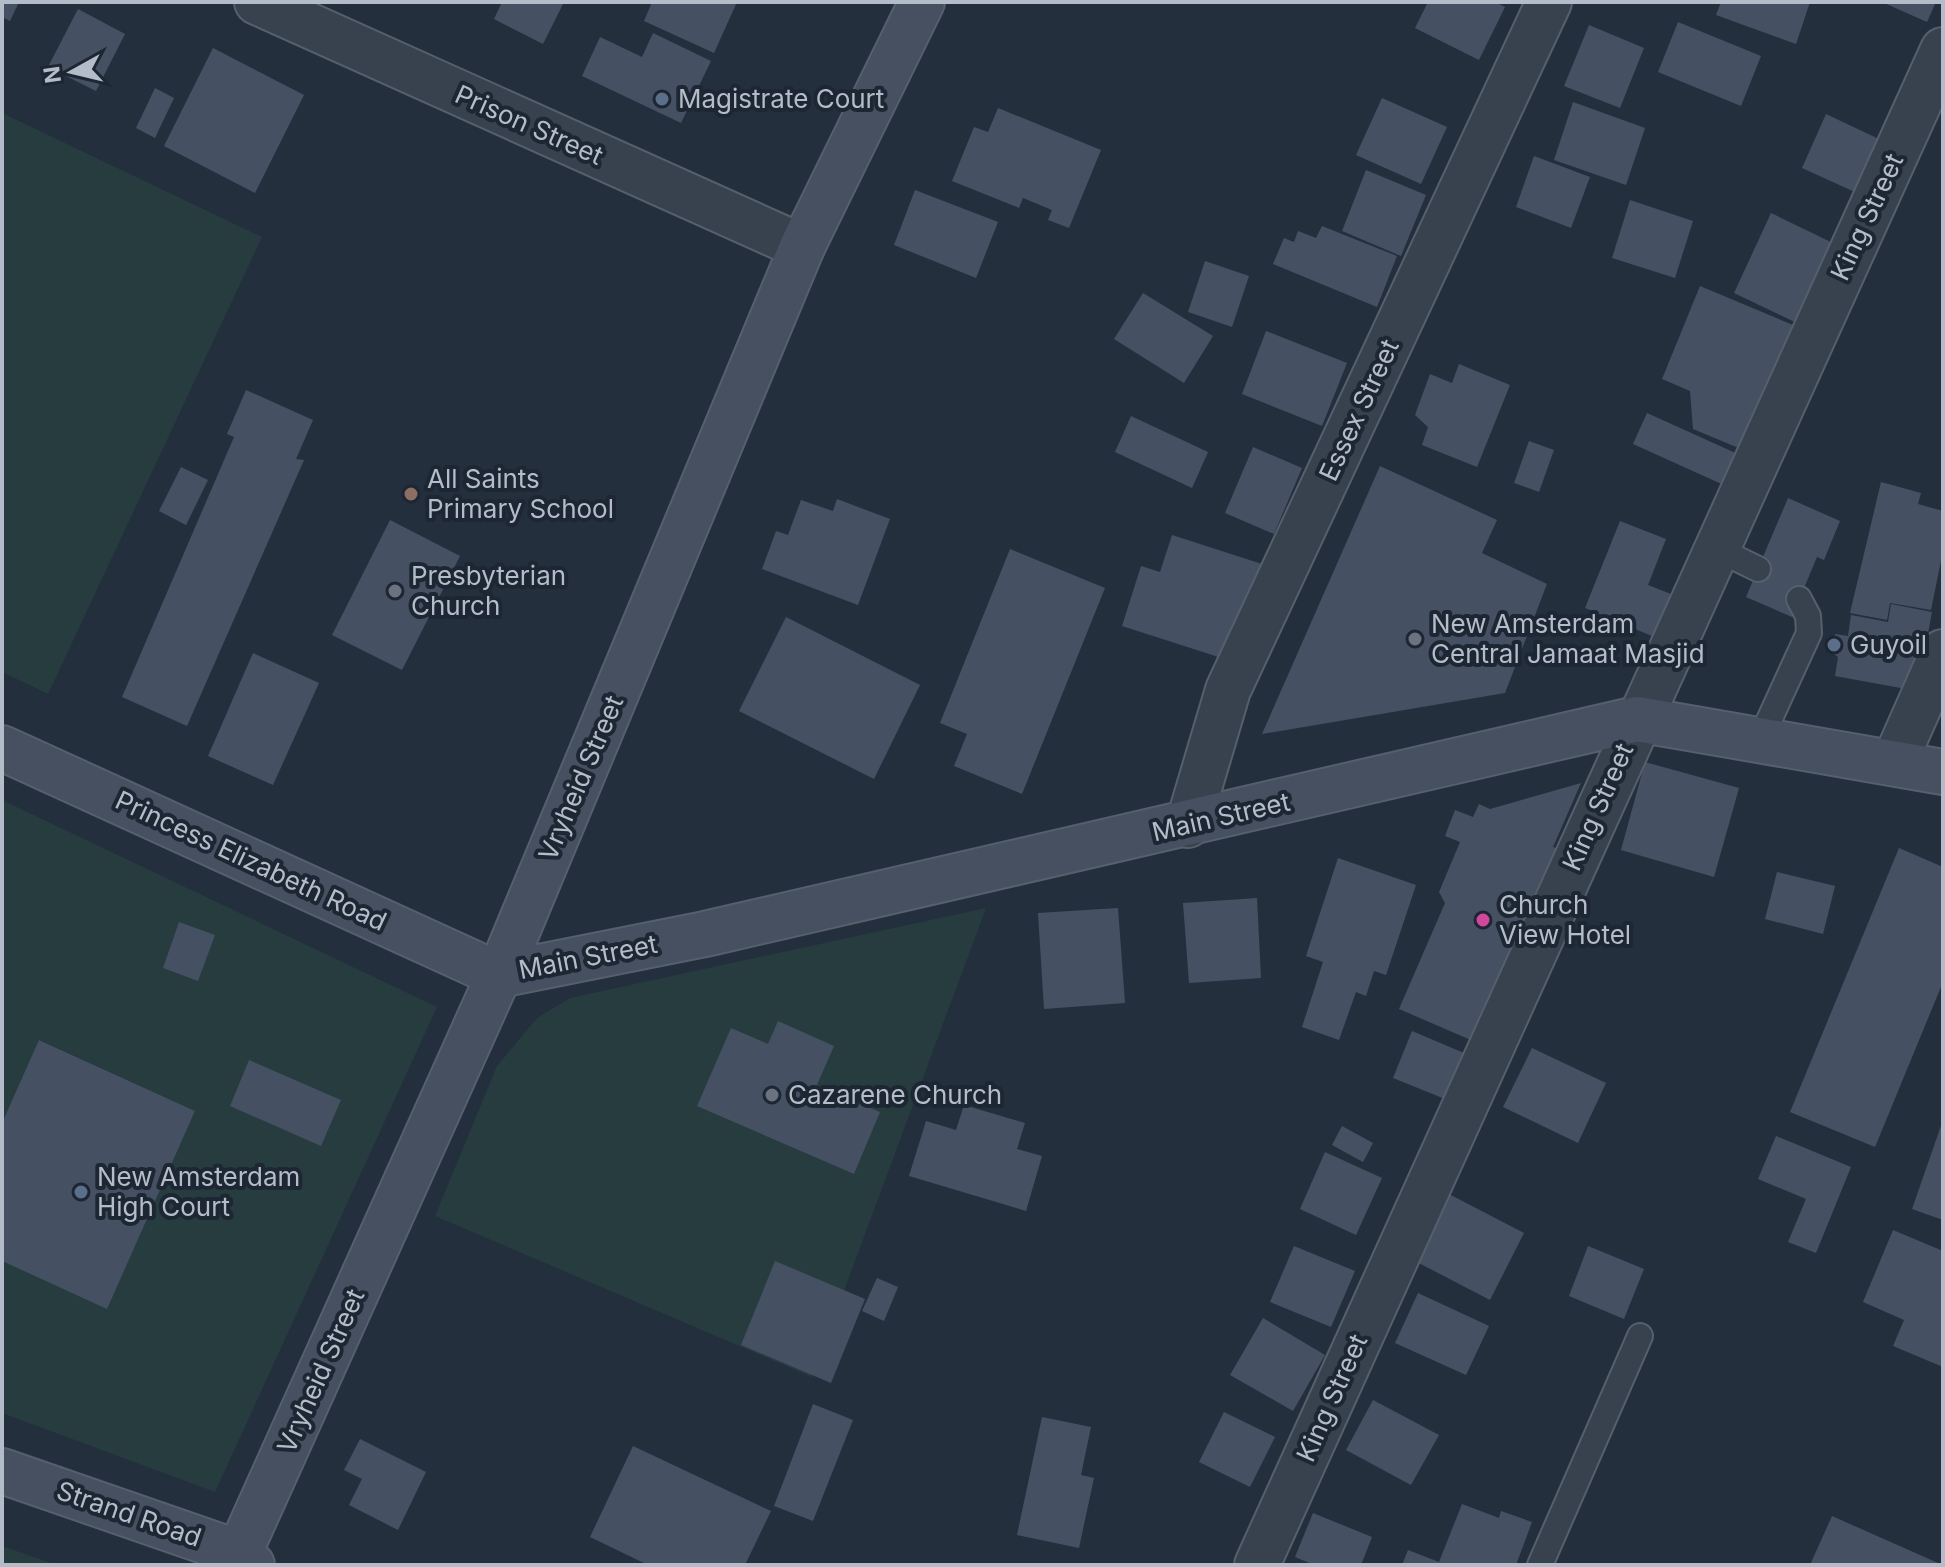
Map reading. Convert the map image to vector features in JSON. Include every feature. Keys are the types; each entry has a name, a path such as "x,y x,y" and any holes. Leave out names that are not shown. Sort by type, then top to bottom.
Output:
{"street":[{"name":"Prison Street","path":"257,2 802,247"},
{"name":"Vryheid Street","path":"246,1559 499,975 802,247 922,2"},
{"name":"Essex Street","path":"1188,825 1228,690 1549,2"},
{"name":"King Street","path":"1257,1565 1637,719 1943,50"},
{"path":"1894,763 1943,652"},
{"name":"Main Street","path":"499,975 705,934 1637,719 1943,772"},
{"name":"Princess Elizabeth Road","path":"2,748 499,975"},
{"name":"Strand Road","path":"2,1471 246,1559"}],"lane":[{"path":"1715,548 1758,569"},
{"path":"1760,740 1809,633 1808,616 1799,599"},
{"path":"1540,1565 1640,1336"}],"green space":[{"path":"2,113 262,237 48,694 2,672"},
{"path":"2,800 437,1007 215,1492 2,1413 2,1261 107,1308 195,1111 40,1040 2,1123"},
{"path":"986,908 812,1377 435,1216 497,1066 537,1018 570,998"},
{"path":"2,1546 57,1565 2,1565"}],"building":[{"path":"2,2 19,2 10,21 2,17"},
{"path":"502,2 564,2 543,44 494,19"},
{"path":"652,2 737,2 714,53 644,21"},
{"path":"1428,2 1495,2 1505,7 1479,60 1415,28"},
{"path":"1721,2 1810,2 1796,44 1716,15"},
{"path":"1882,2 1936,2 1927,22"},
{"path":"78,9 125,34 96,91 48,67"},
{"path":"1678,22 1761,56 1741,106 1658,72"},
{"path":"1589,25 1644,48 1620,108 1564,86"},
{"name":"Magistrate Court","path":"653,33 711,61 681,123 582,76 600,37 642,57"},
{"path":"213,48 304,95 255,193 164,146"},
{"path":"155,88 174,98 155,138 136,128"},
{"path":"1382,98 1447,127 1421,184 1356,155"},
{"path":"1573,102 1645,128 1626,185 1554,160"},
{"path":"998,108 1101,150 1069,228 1048,220 1052,210 1023,198 1019,208 952,181 974,127 988,132"},
{"path":"1826,114 1881,140 1857,193 1802,168"},
{"path":"1534,156 1590,177 1571,228 1516,207"},
{"path":"1366,170 1426,195 1401,256 1342,231"},
{"path":"915,190 998,222 976,278 894,245"},
{"path":"1630,200 1693,221 1675,278 1612,258"},
{"path":"1771,213 1839,246 1803,326 1734,293"},
{"path":"1322,226 1397,256 1377,307 1273,264 1284,238 1294,242 1298,231 1316,238"},
{"path":"1205,261 1249,276 1232,327 1188,312"},
{"path":"1700,286 1793,325 1741,449 1693,429 1690,391 1662,379"},
{"path":"1143,293 1213,336 1184,383 1114,339"},
{"path":"1266,331 1347,363 1322,426 1242,394"},
{"path":"1459,364 1510,385 1477,467 1422,445 1428,427 1415,415 1430,374 1452,383"},
{"path":"246,390 313,420 296,459 304,460 187,726 122,697 234,437 227,434"},
{"path":"1647,413 1740,455 1726,486 1633,444"},
{"path":"1131,416 1208,452 1192,488 1115,452"},
{"path":"1529,441 1554,450 1539,492 1514,483"},
{"path":"1253,447 1302,468 1274,534 1225,513"},
{"name":"New Amsterdam Central Jamaat Masjid","path":"1380,466 1497,520 1482,553 1547,584 1505,693 1262,734"},
{"path":"181,467 208,480 186,525 159,511"},
{"path":"1881,482 1921,493 1918,504 1943,511 1943,551 1931,610 1890,603 1887,620 1850,613"},
{"path":"1788,498 1840,521 1824,560 1817,557 1792,617 1746,597"},
{"path":"837,499 890,519 858,605 762,569 776,531 788,535 801,500 833,511"},
{"path":"390,520 460,556 402,670 332,635"},
{"path":"1620,521 1666,539 1648,585 1676,596 1659,639 1585,608"},
{"path":"1172,535 1262,564 1231,661 1122,626 1141,566 1160,572"},
{"path":"1010,549 1105,588 1022,794 954,766 967,734 940,723"},
{"path":"1891,604 1932,612 1917,691 1835,676 1838,657 1831,652 1835,634 1848,636 1851,615 1888,622"},
{"path":"786,617 920,685 874,779 739,711"},
{"path":"253,653 319,683 273,785 208,756"},
{"path":"1645,762 1739,788 1714,877 1621,850"},
{"path":"1581,783 1553,847 1564,851 1480,1044 1399,1009 1445,903 1439,892 1460,842 1445,836 1455,810 1473,817 1479,804 1490,809"},
{"path":"1899,848 1943,867 1943,982 1875,1147 1790,1112"},
{"path":"1338,858 1416,885 1386,975 1374,971 1366,996 1356,992 1339,1040 1302,1027 1323,962 1306,956"},
{"path":"1777,872 1835,886 1823,934 1765,919"},
{"path":"1257,898 1261,978 1189,983 1183,903"},
{"path":"1118,908 1125,1003 1044,1009 1038,913"},
{"path":"179,922 215,935 198,981 163,968"},
{"name":"Cazarene Church","path":"778,1021 834,1046 817,1085 880,1112 854,1174 697,1106 731,1028 768,1044"},
{"path":"1412,1031 1464,1053 1445,1099 1393,1078"},
{"name":"New Amsterdam High Court","path":"39,1040 195,1111 107,1309 2,1261 2,1123"},
{"path":"1532,1048 1606,1083 1578,1143 1503,1107"},
{"path":"249,1060 341,1100 321,1146 230,1106"},
{"path":"964,1105 1025,1123 1017,1149 1042,1156 1026,1211 909,1176 926,1121 956,1130"},
{"path":"1943,1120 1943,1220 1912,1209"},
{"path":"1342,1126 1373,1143 1363,1162 1332,1145"},
{"path":"1776,1136 1851,1167 1816,1253 1788,1242 1806,1199 1758,1179"},
{"path":"1325,1152 1382,1178 1356,1235 1300,1209"},
{"path":"1447,1193 1524,1233 1490,1300 1413,1260"},
{"path":"1893,1230 1943,1251 1943,1367 1893,1346 1904,1320 1863,1302"},
{"path":"1294,1246 1355,1271 1331,1327 1270,1302"},
{"path":"1588,1246 1644,1269 1624,1319 1569,1296"},
{"path":"775,1261 865,1299 831,1383 741,1345"},
{"path":"877,1278 898,1287 884,1321 862,1311"},
{"path":"1418,1293 1489,1326 1466,1375 1395,1343"},
{"path":"1263,1318 1325,1355 1293,1411 1230,1375"},
{"path":"1373,1400 1439,1435 1411,1485 1346,1450"},
{"path":"813,1404 853,1420 813,1521 774,1506"},
{"path":"1224,1412 1275,1437 1250,1487 1199,1462"},
{"path":"1042,1417 1091,1427 1081,1475 1094,1478 1079,1548 1017,1535"},
{"path":"360,1439 426,1472 398,1530 349,1505 362,1479 344,1470"},
{"path":"633,1446 771,1511 745,1565 648,1565 590,1537"},
{"path":"1462,1504 1499,1518 1501,1511 1532,1522 1516,1565 1402,1565 1408,1550 1439,1562"},
{"path":"1313,1513 1372,1537 1361,1565 1314,1565 1295,1557"},
{"path":"1832,1516 1938,1563 1810,1565"}],"place":[{"name":"Magistrate Court","path":"662,99"},
{"name":"All Saints Primary School","path":"411,494"},
{"name":"Presbyterian Church","path":"395,591"},
{"name":"New Amsterdam Central Jamaat Masjid","path":"1415,639"},
{"name":"Guyoil","path":"1834,645"},
{"name":"Church View Hotel","path":"1483,920"},
{"name":"Cazarene Church","path":"772,1095"},
{"name":"New Amsterdam High Court","path":"81,1192"}]}
